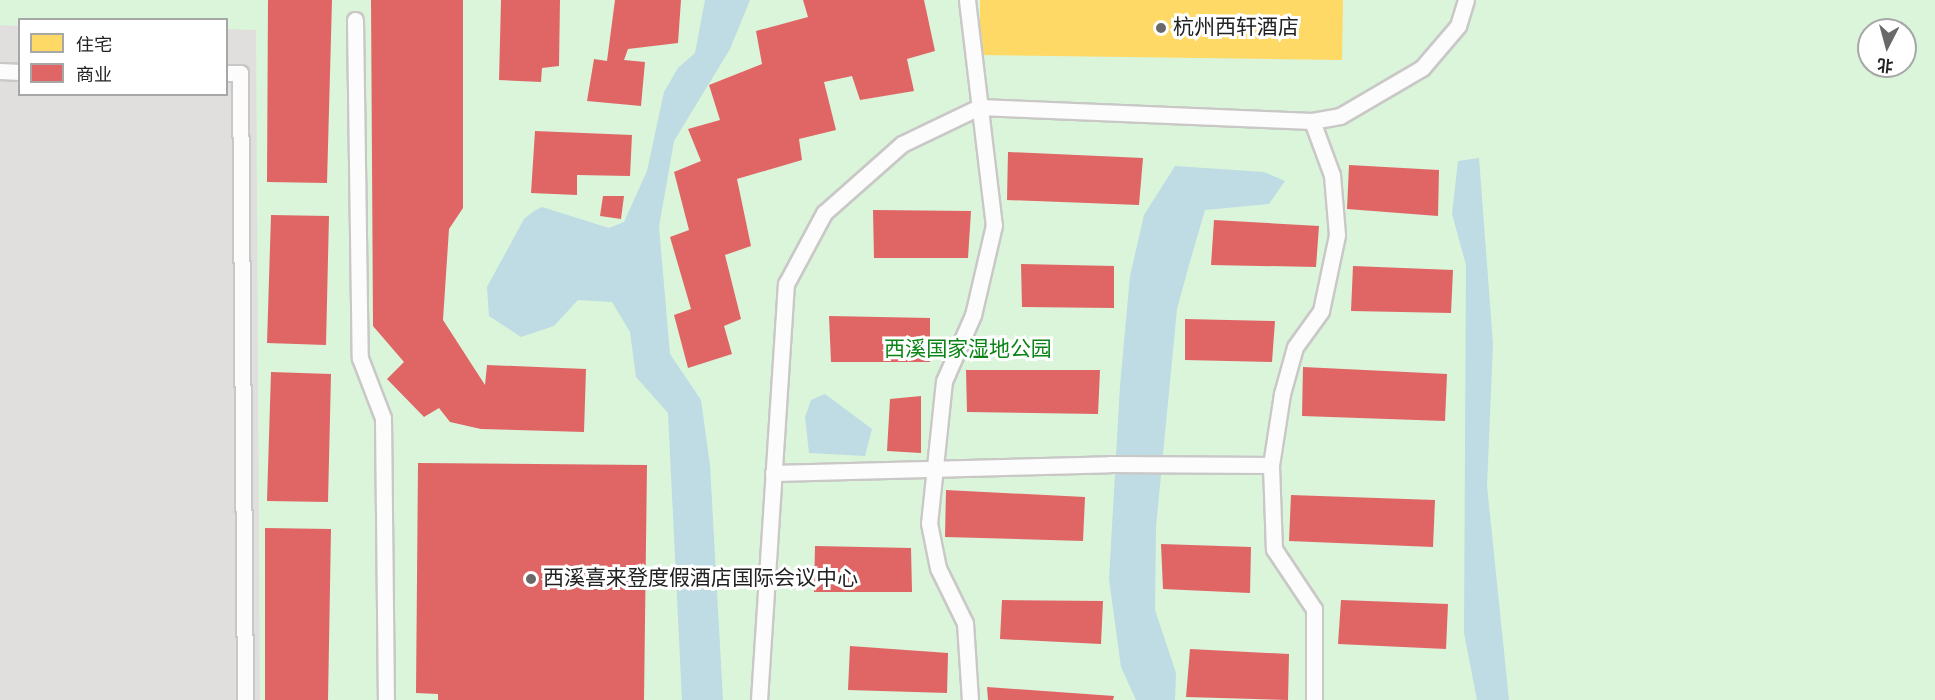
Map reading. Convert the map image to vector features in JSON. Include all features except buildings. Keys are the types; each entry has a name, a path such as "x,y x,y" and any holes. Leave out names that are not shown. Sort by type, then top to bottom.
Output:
{"lane":[{"path":"967,0 994,225 973,315 944,381 929,523 938,568 965,623 970,700"},
{"path":"759,700 786,284 824,213 902,144 979,107 1312,121 1340,116 1422,68 1458,26 1466,0"},
{"path":"355,20 360,358 383,418 386,700"},
{"path":"0,71 18,72"},
{"path":"228,73 240,73 245,700"},
{"path":"1312,121 1332,176 1337,235 1321,311 1293,356 1282,394 1271,465 1274,549 1314,609 1314,700"},
{"path":"773,474 936,467 1110,464 1271,465"}],"green space":[{"name":"西溪国家湿地公园","path":"0,0 1935,0 1935,700 0,700"}],"shaded area":[{"path":"0,25 18,26 18,96 228,96 228,29 256,30 260,700 0,700"}],"water":[{"path":"705,0 750,0 730,49 674,141 659,227 670,354 701,400 710,465 723,700 682,700 668,413 636,377 630,332 612,302 578,300 554,326 521,337 489,316 487,287 524,219 542,207 609,228 624,222 647,171 664,92 678,68 695,53"},
{"path":"1479,158 1493,344 1487,486 1509,700 1477,700 1464,633 1466,265 1452,214 1458,161"},
{"path":"1175,166 1264,172 1285,181 1269,204 1205,210 1189,265 1177,309 1156,527 1155,610 1176,673 1175,700 1136,700 1121,667 1109,579 1120,386 1130,276 1144,215"},
{"path":"825,394 872,429 865,456 809,453 805,417 811,400"}],"place":[{"name":"杭州西轩酒店","path":"1161,28"},
{"name":"西溪喜来登度假酒店国际会议中心","path":"531,579"}]}
